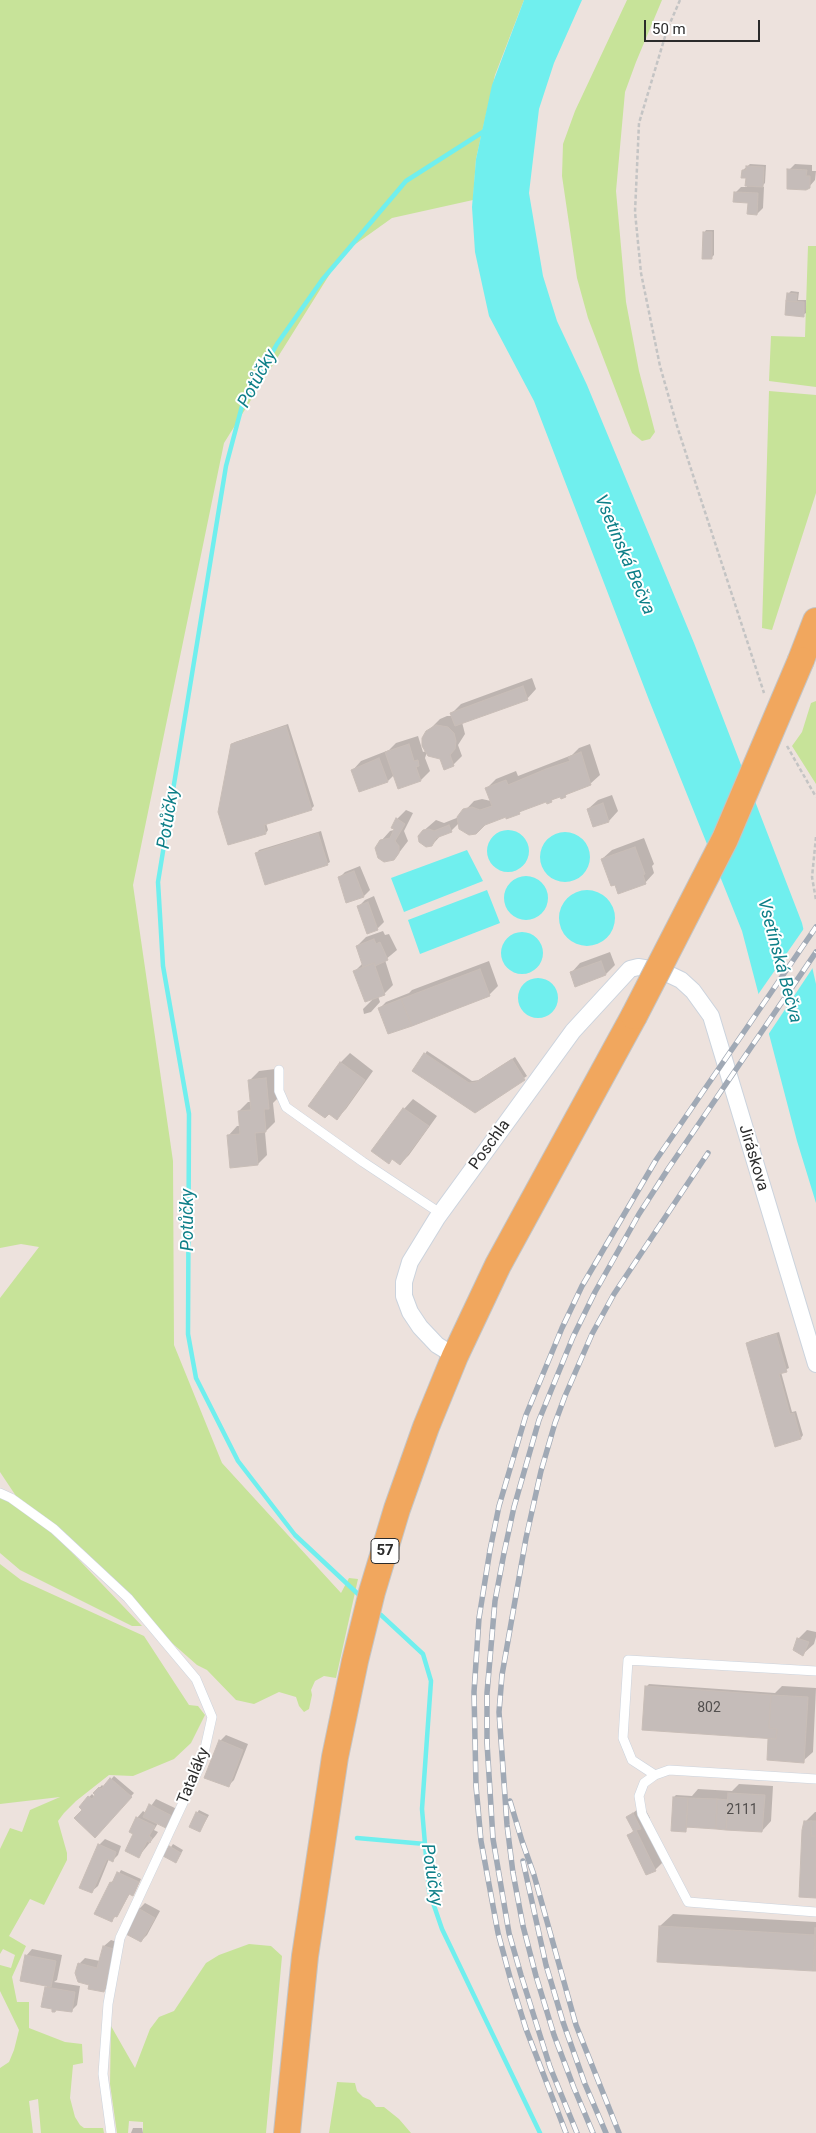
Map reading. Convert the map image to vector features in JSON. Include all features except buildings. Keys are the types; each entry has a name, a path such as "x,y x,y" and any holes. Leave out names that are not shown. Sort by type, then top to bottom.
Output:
{"main road":[{"name":"57","path":"287,2133 305,1956 318,1862 336,1757 355,1661 372,1592 397,1509 426,1427 455,1356 498,1265 634,1016 725,839 816,621"}],"street":[{"name":"Poschla","path":"455,1356 437,1345 420,1328 410,1312 404,1296 404,1282 410,1262 422,1239 573,1031 630,969 638,967 662,972"},
{"name":"Jiráskova","path":"662,972 681,980 693,991 711,1016 816,1364"}],"lane":[{"path":"279,1070 279,1091 286,1108 440,1213"},
{"name":"Tataláky","path":"0,1493 11,1498 54,1528 128,1598 196,1680 212,1717 202,1762 120,1938 108,2004 103,2074 112,2133"},
{"path":"655,1775 632,1760 623,1738 628,1660 816,1671"},
{"path":"816,1779 669,1770 655,1775 644,1783 639,1796 642,1814 688,1902 816,1912"}],"path":[{"path":"680,0 667,30 638,123 635,212 641,273 660,366 677,426 768,701"},
{"path":"786,746 816,796"},
{"path":"816,837 812,877 816,900"}],"green space":[{"path":"0,0 524,0 495,75 476,159 473,200 392,218 343,253 224,443 133,885 173,1161 174,1345 222,1463 341,1593 349,1578 358,1579 336,1678 324,1676 315,1681 311,1690 312,1695 309,1709 304,1712 299,1706 296,1697 279,1692 254,1704 236,1700 207,1670 197,1665 147,1621 88,1558 48,1519 16,1496 0,1472 0,1298 39,1247 21,1244 0,1248"},
{"path":"627,0 662,0 625,92 616,191 626,302 639,371 655,432 650,439 642,441 632,433 588,318 577,278 562,176 563,144 575,111"},
{"path":"808,246 816,246 816,387 769,381 771,336 805,337"},
{"path":"769,391 816,395 816,493 772,630 762,628"},
{"path":"816,701 816,784 792,746 802,732 811,703"},
{"path":"0,1497 32,1515 61,1541 142,1626 132,1626 20,1570 0,1553"},
{"path":"0,1564 21,1580 144,1636 189,1705 198,1706 205,1715 191,1743 174,1759 133,1776 109,1775 64,1813 58,1821 67,1853 67,1860 44,1905 30,1899 9,1936 26,1946 12,1977 17,2002 29,2002 29,2028 65,2042 82,2044 83,2063 73,2065 70,2098 75,2117 80,2125 84,2128 103,2128 104,2133 41,2133 38,2099 29,2101 33,2133 0,2133 0,2068 9,2062 19,2030 0,1991 0,1965 11,1968 15,1955 3,1949 0,1954 0,1849 10,1828 22,1832 30,1810 60,1797 0,1804"},
{"path":"249,1944 271,1946 282,1956 266,2133 143,2133 143,2122 129,2121 128,2133 117,2133 110,2084 111,2026 135,2068 150,2029 159,2017 174,2011 206,1963 219,1955"},
{"path":"337,2082 355,2083 357,2091 363,2097 370,2100 376,2107 384,2107 399,2119 411,2133 329,2133"}],"water":[{"name":"Vsetínská Bečva","path":"524,0 582,0 554,63 539,109 529,193 543,276 557,321 587,385 694,643 802,923 816,984 816,1203 797,1141 742,931 649,700 534,401 489,316 475,252 472,207 476,159 492,85"},
{"path":"508,830 523,836 529,851 523,866 508,872 493,866 487,851 493,836"},
{"path":"565,832 575,834 583,839 588,847 590,857 588,867 583,875 575,880 565,882 555,880 547,875 542,867 540,857 542,847 547,839 555,834"},
{"path":"467,850 483,881 404,912 391,878"},
{"path":"526,876 538,880 544,886 548,898 544,910 538,916 526,920 514,916 508,910 504,898 508,886 514,880"},
{"path":"487,890 500,923 420,954 408,920"},
{"path":"581,890 593,890 603,894 611,902 615,918 611,934 603,942 593,946 581,946 571,942 563,934 559,924 559,912 563,902 571,894"},
{"path":"522,932 537,938 543,953 537,968 522,974 507,968 501,953 507,938"},
{"path":"542,978 549,981 555,987 558,998 557,1006 549,1015 542,1018 534,1018 527,1015 519,1006 518,994 521,987 530,979"}],"pier":[{"path":"805,927 814,966 768,1035 757,996"}],"waterway":[{"name":"Potůčky","path":"358,1594 295,1535 238,1461 196,1378 188,1334 189,1114 163,966 158,882 226,466 242,406 277,344 322,280 406,181 486,130"},
{"name":"Potůčky","path":"381,1615 423,1654 431,1681 422,1809 429,1891 442,1929 540,2133"},
{"path":"357,1838 425,1844"}],"railway":[{"path":"566,2133 526,2029 511,1981 498,1933 481,1841 476,1786 474,1692 479,1618 499,1506 526,1415 562,1328 582,1286 656,1160 816,927"},
{"path":"577,2133 550,2067 521,1975 509,1933 493,1839 487,1743 487,1693 495,1601 504,1553 514,1507 539,1420 573,1337 595,1292 639,1214 668,1169 816,952"},
{"path":"593,2133 554,2035 523,1926 513,1873 507,1825 499,1712 502,1675 526,1538 541,1471 565,1396 592,1334 614,1294 708,1153"},
{"path":"510,1801 534,1875 576,2025 619,2133"},
{"path":"523,1861 546,1965 563,2022 585,2084 606,2133"}]}
